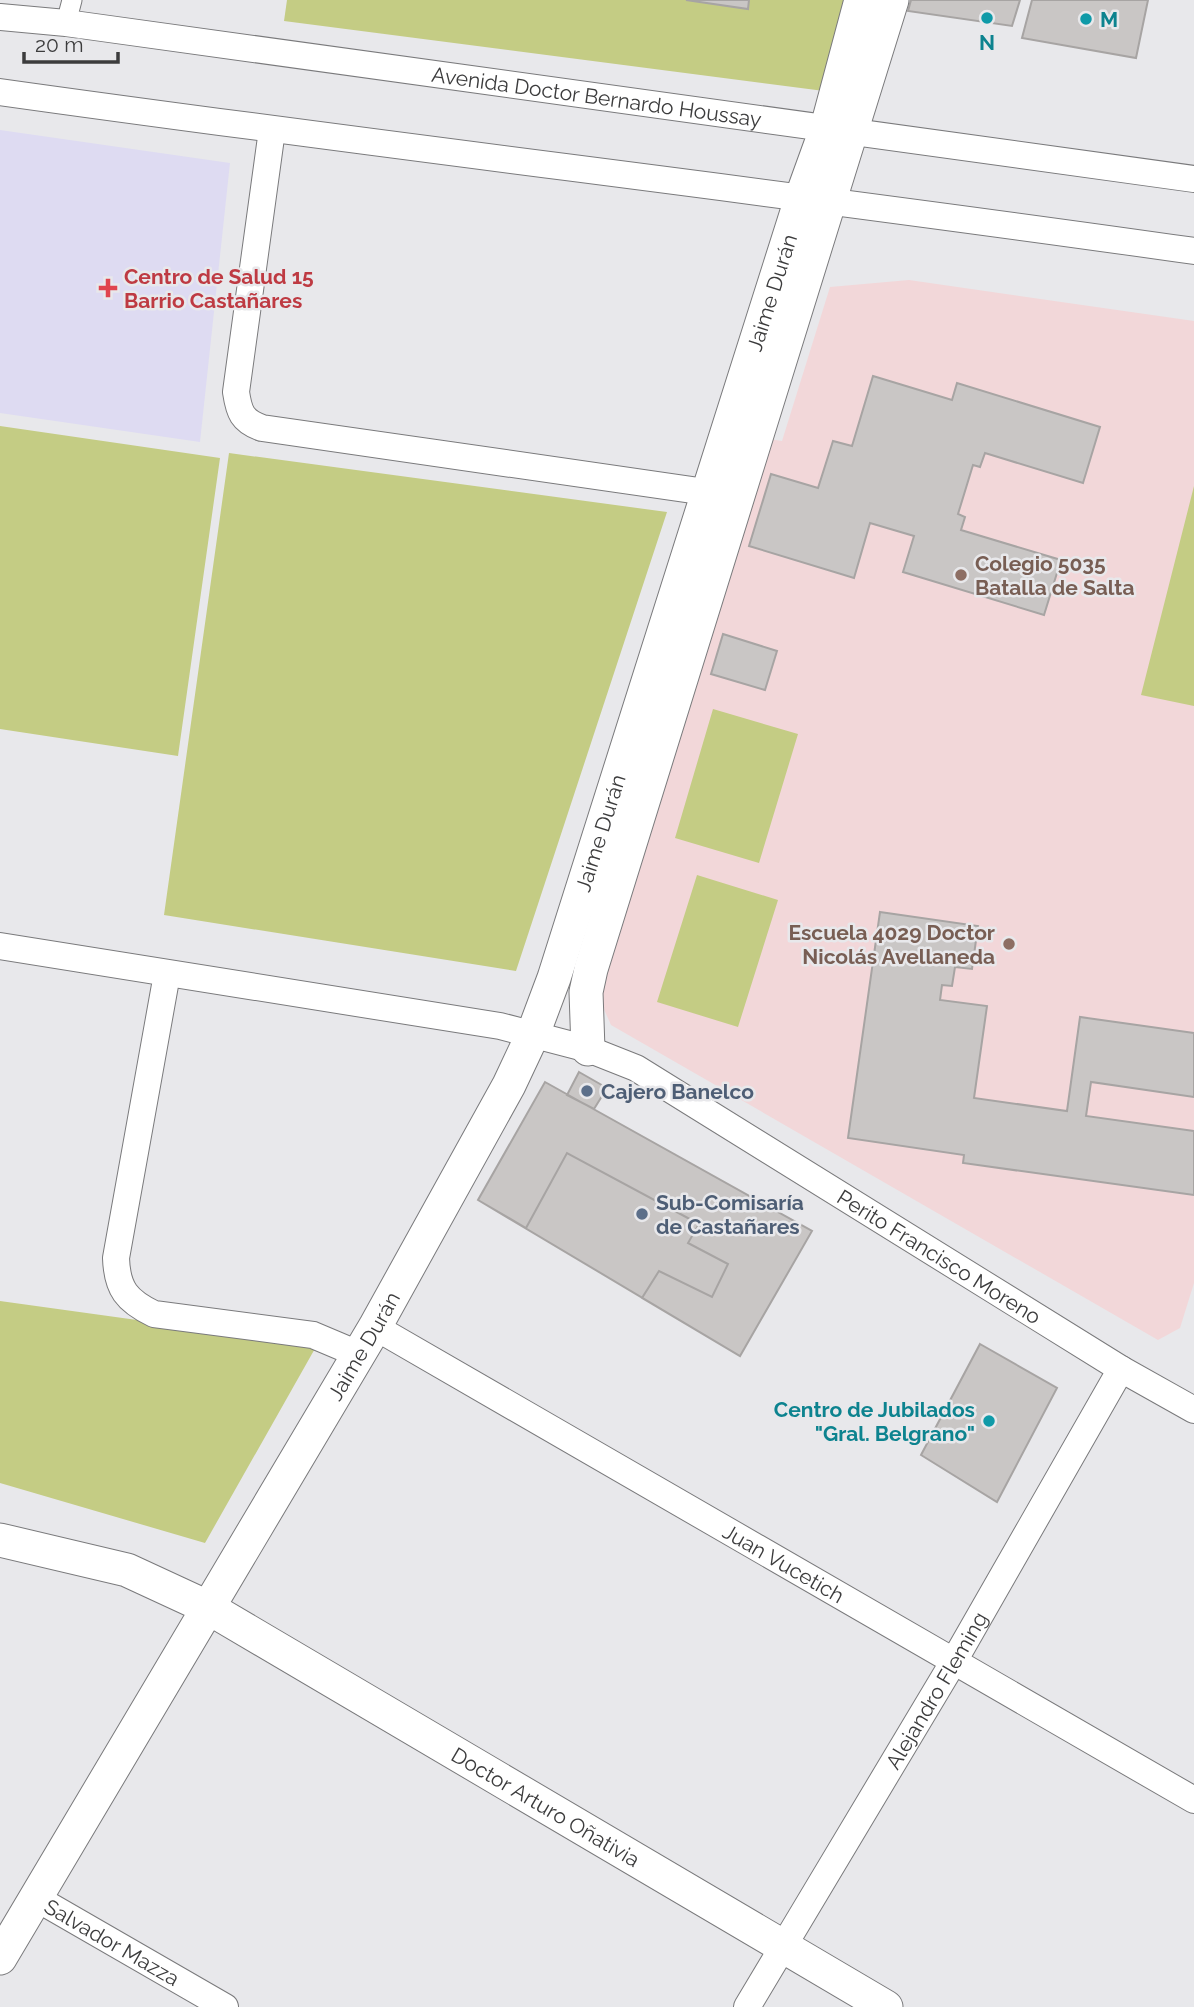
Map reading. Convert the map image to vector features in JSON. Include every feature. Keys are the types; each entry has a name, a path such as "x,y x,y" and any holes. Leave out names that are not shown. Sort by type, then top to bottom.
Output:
{"street":[{"name":"Jaime Durán","path":"839,130 861,0"},
{"name":"Jaime Durán","path":"0,1958 366,1341 509,1085 533,1034 554,978 706,492 839,130 892,0"},
{"name":"Avenida Doctor Bernardo Houssay","path":"0,17 69,11 839,130 1194,179"},
{"path":"0,92 272,130 816,197 1194,251"},
{"path":"272,130 236,393 239,412 248,424 706,492"},
{"name":"Jaime Durán","path":"588,1049 586,992 591,970 816,197"},
{"name":"Perito Francisco Moreno","path":"0,946 500,1026 588,1049 636,1068 1121,1369 1194,1410"},
{"name":"Juan Vucetich","path":"167,974 116,1258 117,1278 122,1292 132,1303 154,1314 366,1341 954,1661 1194,1800"},
{"name":"Alejandro Fleming","path":"747,2007 954,1661 1121,1369"},
{"name":"Doctor Arturo Oñativia","path":"0,1540 127,1570 207,1607 887,2007"},
{"name":"Salvador Mazza","path":"36,1898 225,2007"}],"shaded area":[{"name":"Centro de Salud 15 Barrio Castañares","path":"0,130 230,163 200,442 0,413"},
{"path":"909,280 1194,321 1194,1283 1180,1328 1158,1340 611,1025 599,998 769,439 782,441 830,287"}],"green space":[{"path":"287,0 861,0 824,91 284,21"},
{"path":"0,426 220,458 178,756 0,729"},
{"path":"229,453 667,512 516,971 164,915"},
{"path":"1194,486 1194,706 1141,695"},
{"path":"713,709 798,734 759,863 675,838"},
{"path":"697,875 778,900 738,1027 657,1002"},
{"path":"0,1301 317,1345 205,1543 0,1483"}],"building":[{"path":"686,0 749,0 748,9"},
{"name":"N","path":"911,0 1020,0 1012,26 908,11"},
{"name":"M","path":"1032,0 1148,0 1136,58 1022,38"},
{"path":"873,376 952,400 957,383 1100,427 1083,483 985,453 980,467 973,465 958,514 965,517 961,530 1061,560 1044,615 903,572 914,536 870,523 854,578 749,546 771,474 818,488 833,441 852,446"},
{"path":"723,634 777,651 765,690 711,674"},
{"path":"880,912 978,926 972,969 955,967 952,986 942,985 940,1000 987,1006 974,1098 1067,1111 1080,1017 1194,1033 1194,1097 1091,1082 1086,1116 1194,1131 1194,1195 963,1163 964,1155 848,1138"},
{"name":"Cajero Banelco","path":"579,1072 607,1088 594,1109 567,1095"},
{"name":"Sub-Comisaría de Castañares","path":"545,1082 812,1231 740,1356 478,1200"},
{"name":"Sub-Comisaría de Castañares","path":"545,1082 812,1231 740,1356 642,1298 659,1271 712,1297 728,1264 688,1243 699,1224 567,1153 526,1228 478,1200"},
{"name":"Centro de Jubilados \"Gral. Belgrano\"","path":"980,1344 1057,1388 997,1502 921,1455"}],"place":[{"name":"N","path":"987,18"},
{"name":"M","path":"1086,19"},
{"name":"Centro de Salud 15 Barrio Castañares","path":"108,288"},
{"name":"Colegio 5035 Batalla de Salta","path":"961,575"},
{"name":"Escuela 4029 Doctor Nicolás Avellaneda","path":"1009,944"},
{"name":"Cajero Banelco","path":"587,1091"},
{"name":"Sub-Comisaría de Castañares","path":"642,1214"},
{"name":"Centro de Jubilados \"Gral. Belgrano\"","path":"989,1421"}]}
